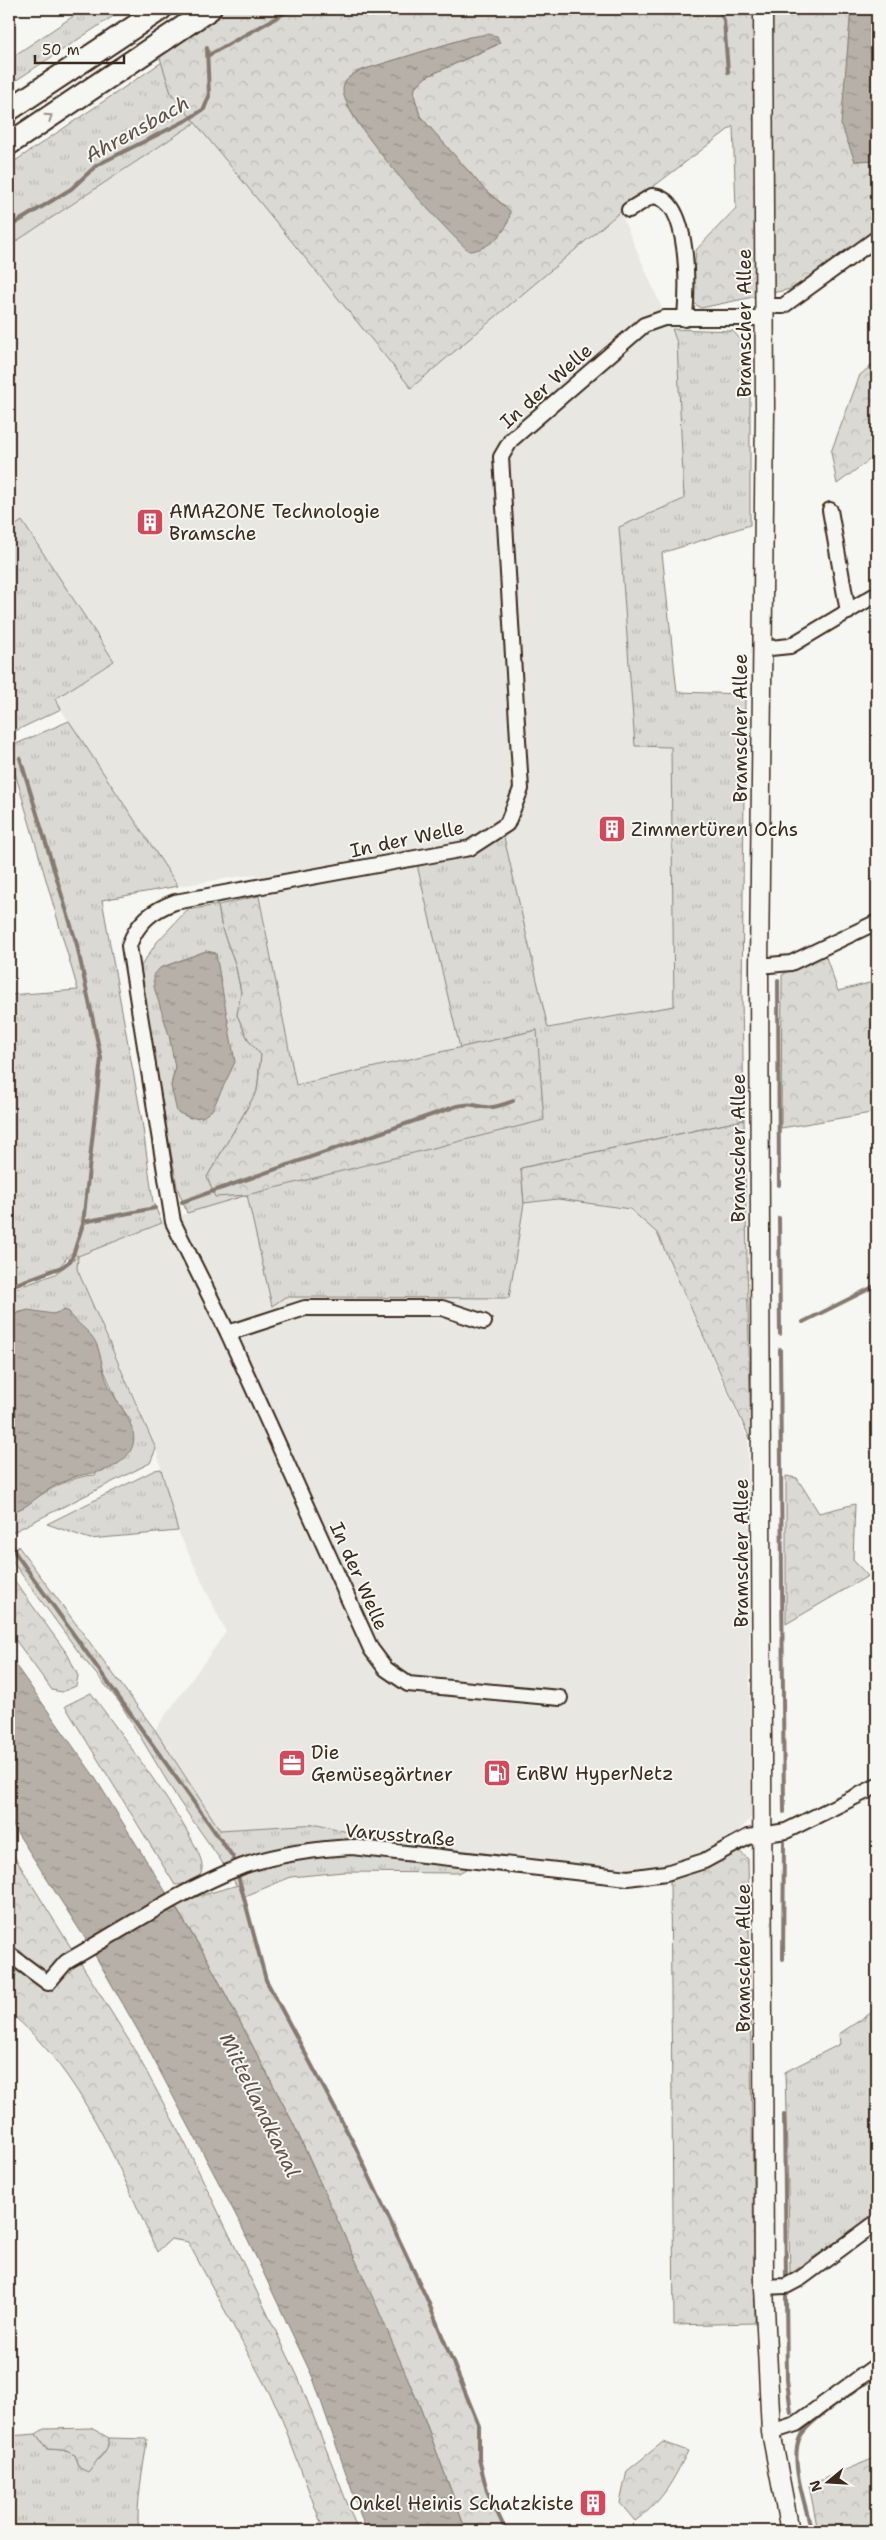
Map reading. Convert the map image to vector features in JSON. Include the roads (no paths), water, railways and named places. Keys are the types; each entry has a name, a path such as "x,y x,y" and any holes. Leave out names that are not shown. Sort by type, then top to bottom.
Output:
{"highway":[{"path":"9,110 161,9"},
{"path":"9,144 210,9"}],"main road":[{"name":"Bramscher Allee","path":"763,9 765,466 761,649 759,966 764,2287 771,2432 790,2531"}],"street":[{"path":"628,210 652,196 664,200 672,210 684,241 686,255 685,319"},
{"name":"In der Welle","path":"560,1698 408,1684 386,1670 371,1649 228,1333 173,1222 129,946 133,934 156,909 175,902 470,848 507,824 521,789 501,457 511,440 644,325 664,318 685,319 764,312 783,306 877,238"},
{"path":"830,510 848,612"},
{"path":"761,649 790,646 877,594"},
{"path":"759,966 792,964 877,922"},
{"path":"228,1333 305,1308 442,1308 484,1322"},
{"name":"Varusstraße","path":"9,1954 48,1983 66,1962 189,1892 229,1872 245,1866 318,1849 352,1847 628,1878 666,1874 704,1860 748,1837 786,1831 877,1786"},
{"path":"764,2287 786,2286 801,2278 877,2222"},
{"path":"771,2432 796,2424 877,2365"}],"water":[{"path":"851,9 877,9 877,160 855,161 841,125"},
{"path":"488,34 497,36 500,43 426,77 415,87 414,95 420,116 485,190 510,211 507,225 497,238 483,247 469,251 418,198 376,148 347,104 343,87 350,77 359,71 470,37"},
{"path":"206,951 216,954 235,1062 212,1110 203,1117 190,1118 177,1112 171,1086 175,1067 169,1035 154,987 154,975 160,968"},
{"path":"28,1310 53,1314 65,1310 90,1334 98,1348 108,1384 130,1424 133,1444 129,1453 114,1467 65,1481 48,1490 26,1506 13,1511 9,1507 9,1316"},
{"name":"Mittellandkanal","path":"9,1656 94,1776 206,1957 293,2123 378,2309 420,2407 466,2531 366,2531 313,2378 240,2223 144,2041 88,1943 9,1820"}],"waterway":[{"path":"209,55 292,9"},
{"path":"719,9 724,20 728,72"},
{"name":"Ahrensbach","path":"9,227 71,189 97,165 187,120 204,109 209,96 207,48"},
{"path":"9,1287 62,1267 70,1261 73,1255 83,1224 101,1058 77,945 20,758"},
{"path":"778,980 779,1185"},
{"path":"182,1202 457,1106 469,1104 492,1107 513,1101"},
{"path":"83,1222 155,1208"},
{"path":"779,1218 780,1334"},
{"path":"803,1322 877,1285"},
{"path":"780,1349 784,1812"},
{"path":"11,1547 233,1857 266,1980 355,2146 427,2299 479,2426 479,2459 487,2491 506,2531"},
{"path":"783,1959 784,1842"},
{"path":"784,2114 786,2277"},
{"path":"786,2296 787,2380 791,2413"},
{"path":"812,2531 797,2471 796,2458 800,2437 823,2413 877,2375"}],"place":[{"name":"AMAZONE Technologie Bramsche","path":"150,522"},
{"name":"Zimmertüren Ochs","path":"612,829"},
{"name":"Die Gemüsegärtner","path":"292,1763"},
{"name":"EnBW HyperNetz","path":"497,1773"},
{"name":"Onkel Heinis Schatzkiste","path":"593,2503"}]}
